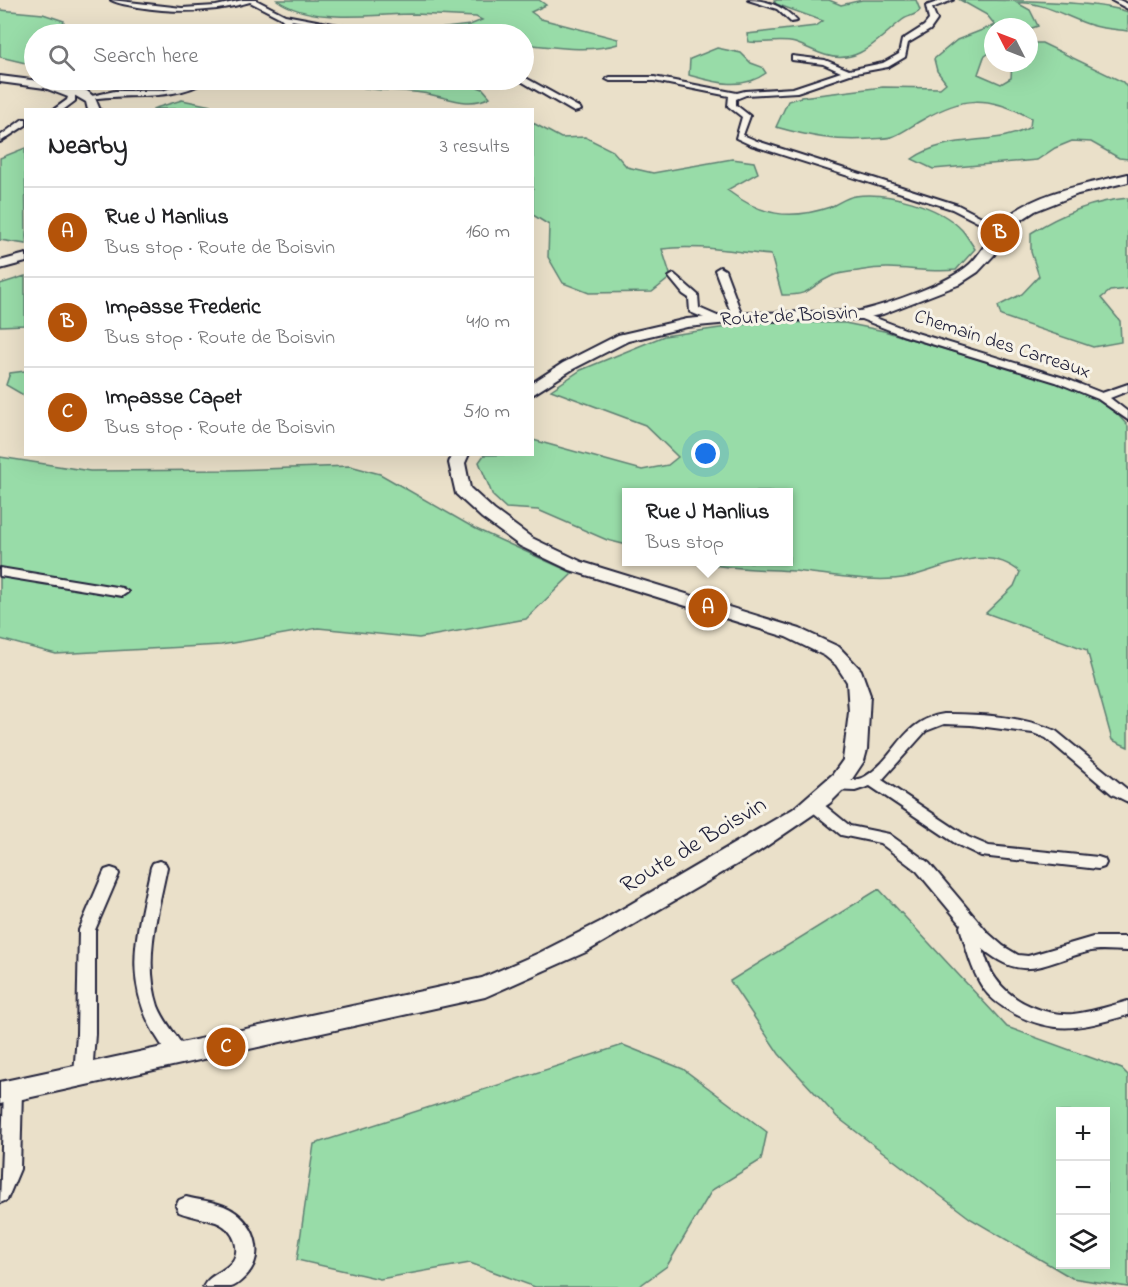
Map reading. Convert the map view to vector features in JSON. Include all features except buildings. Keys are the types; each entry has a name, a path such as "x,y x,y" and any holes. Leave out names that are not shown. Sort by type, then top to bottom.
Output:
{"main road":[{"path":"0,80 24,83"},
{"path":"78,90 91,97 95,103 94,108"},
{"name":"Route de Boisvin","path":"534,389 568,366 623,338 687,323 738,318 860,315 953,282 973,269 989,252 1010,221 1030,208 1074,191 1128,178"},
{"path":"0,265 24,259"},
{"name":"Route de Boisvin","path":"7,1092 485,987 547,962 609,929 813,804 835,786 853,760 861,702 854,675 842,659 827,646 794,633 576,566 526,542 488,514 462,490 457,463 460,456"}],"street":[{"path":"114,0 147,8 186,10 223,7 250,0 283,17 290,24"},
{"path":"751,0 778,8 793,21"},
{"path":"950,0 928,7 933,20 927,28 905,42 902,55 894,61 848,72 794,90 739,96 732,98 732,106 746,116 739,136 754,143 955,207 1002,231"},
{"path":"1114,0 1128,7"},
{"path":"283,17 333,24"},
{"path":"795,58 825,62 848,72"},
{"path":"610,79 654,79 739,96"},
{"path":"534,85 577,110"},
{"path":"57,90 72,96 71,101 60,108"},
{"path":"91,97 115,93 163,93 172,90"},
{"path":"0,140 24,122"},
{"path":"720,270 738,318"},
{"path":"674,277 686,292 694,297 694,310 718,320"},
{"name":"Chemain des Carreaux","path":"860,315 906,333 1038,373 1102,397 1128,417"},
{"path":"1102,397 1128,387"},
{"path":"0,572 123,592"},
{"path":"835,786 855,788 873,781 910,737 929,723 939,719 1043,731 1128,797"},
{"path":"873,781 963,841 981,850 1098,863"},
{"path":"813,804 846,831 876,836 890,842 923,867 997,951 1015,961 1028,963 1093,944 1128,944"},
{"path":"159,867 142,954 141,973 153,1016 162,1035 178,1054"},
{"path":"82,1075 86,1034 87,930 111,874"},
{"path":"964,916 989,983 1008,1001 1030,1014 1055,1022 1069,1022 1128,1008"},
{"path":"0,1194 11,1170 7,1092"},
{"path":"186,1206 226,1216 241,1231 249,1246 247,1262 235,1274 213,1287"}],"green space":[{"path":"277,0 539,0 546,5 531,12 541,19 618,39 618,44 595,48 534,45 534,24 472,24 482,20 476,17 415,14 344,16 307,13"},
{"path":"829,0 841,5 862,0 916,0 920,10 903,19 867,49 848,57 837,57 789,42 749,42 747,34 816,26 823,21 776,4 774,1"},
{"path":"960,0 1072,3 1114,8 1128,12 1128,31 1096,26 1035,4 1017,3 1030,10 1034,18 989,18"},
{"path":"0,10 43,14 64,21 63,24 24,24 24,63 0,57"},
{"path":"984,29 984,57 978,74 1001,84 1011,78 1011,72 1038,72 1038,43 1123,82 1128,89 1128,159 1119,158 1091,142 1072,141 1055,148 1037,160 933,169 912,159 942,145 1003,137 1030,127 1031,118 1016,110 988,102 976,101 950,106 886,138 834,139 776,127 788,101 801,97 883,87 940,88 946,83 937,71 934,59 957,40"},
{"path":"717,48 741,53 751,63 762,67 766,73 757,79 738,83 718,82 689,75 690,59"},
{"path":"390,90 484,90 490,97 465,102 422,93"},
{"path":"182,100 221,108 155,108"},
{"path":"534,124 561,138 585,137 613,151 627,167 653,173 732,159 754,162 758,173 727,190 751,205 776,213 801,214 815,211 855,196 882,196 912,202 927,207 952,221 962,230 975,249 956,270 876,268 848,272 832,276 805,292 782,295 771,255 702,248 662,249 671,277 652,292 589,293 563,283 548,257 549,225 534,216"},
{"path":"24,148 24,244 0,240 0,158"},
{"path":"1128,198 1128,289 1110,291 1101,298 1120,321 1121,342 1093,347 1001,316 998,306 1022,294 1039,276 1031,252 1031,233 1077,210 1102,202"},
{"path":"24,276 24,325 0,326 0,284"},
{"path":"762,322 845,323 884,331 1078,389 1108,404 1128,426 1128,747 1112,740 1087,650 986,613 1014,586 1020,572 1007,564 994,559 980,558 895,579 852,578 723,566 793,566 793,488 622,488 622,544 607,540 538,510 506,508 493,496 479,462 483,456 534,456 534,440 642,470 668,465 678,457 645,425 551,390 581,370 664,336"},
{"path":"24,371 24,395 6,385 10,373"},
{"path":"0,457 90,471 350,466 380,474 476,529 573,573 526,619 419,638 318,628 221,645 56,654 0,639"},
{"path":"879,889 1007,1027 1122,1069 1128,1075 1128,1287 1072,1278 1057,1269 1110,1269 1110,1107 1056,1107 1056,1269 971,1219 837,1117 779,1054 730,981"},
{"path":"623,1045 683,1069 767,1132 761,1160 712,1190 667,1266 638,1287 535,1287 470,1263 380,1279 297,1260 314,1144"}],"place":[{"name":"Impasse Frederic","path":"1000,233"},
{"name":"Rue J Manlius","path":"708,608"},
{"name":"Impasse Capet","path":"226,1047"}]}
